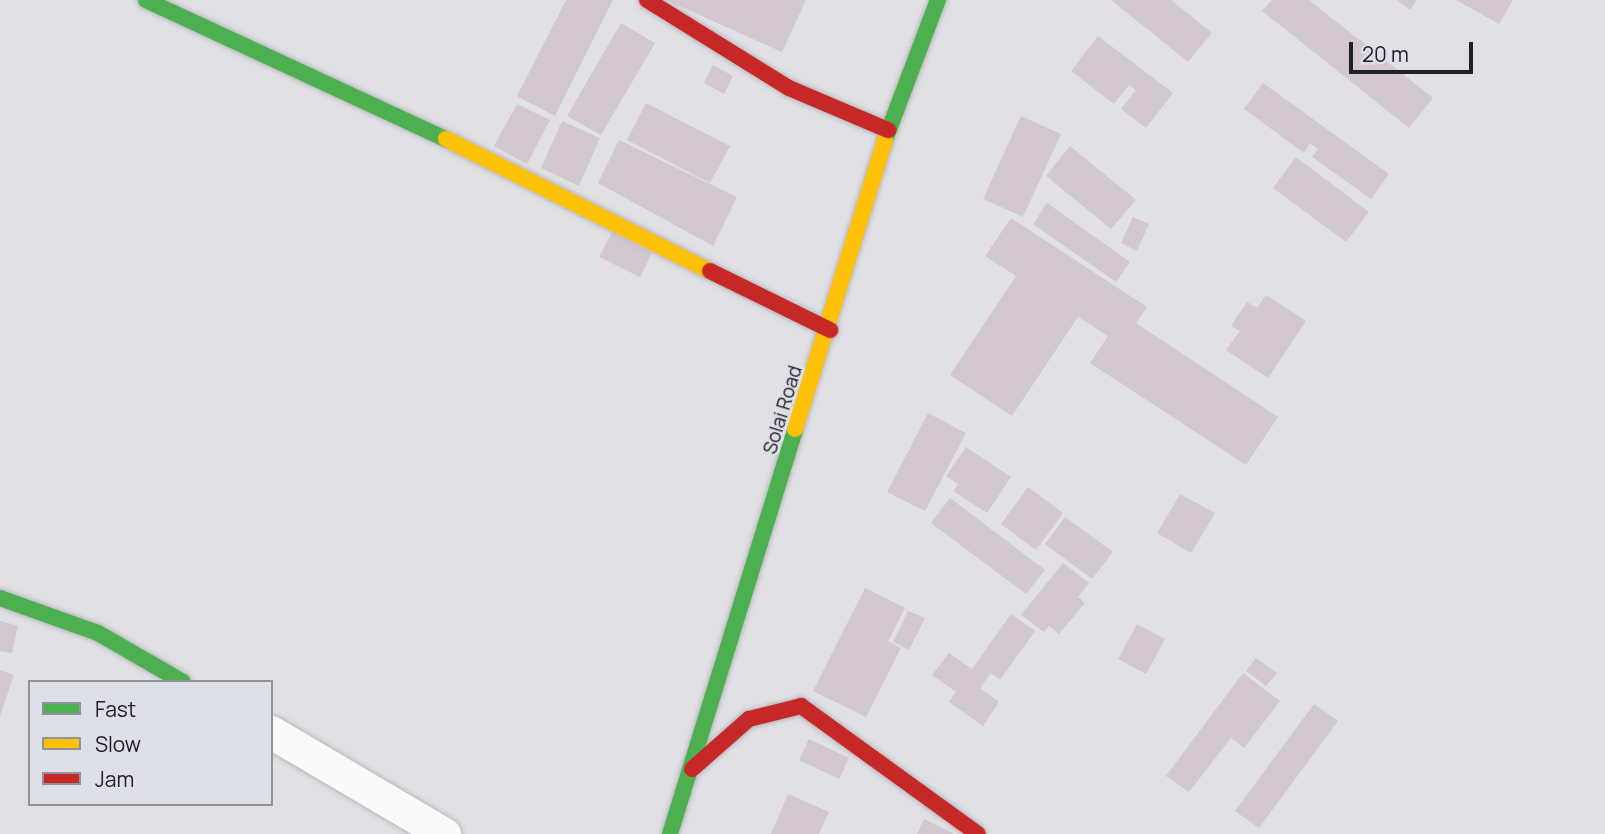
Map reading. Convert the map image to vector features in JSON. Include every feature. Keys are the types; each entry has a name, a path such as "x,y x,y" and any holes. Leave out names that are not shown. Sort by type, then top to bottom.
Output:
{"main road":[{"path":"146,0 309,71 830,330"},
{"path":"647,0 789,88 888,130"},
{"name":"Solai Road","path":"670,834 830,330 888,130 938,0"},
{"path":"0,598 98,633 180,680"},
{"path":"692,769 749,719 801,706 978,834"}],"street":[{"path":"273,733 444,834"}],"building":[{"path":"566,0 613,0 555,116 517,96"},
{"path":"666,0 806,0 782,52"},
{"path":"1111,0 1171,0 1212,33 1188,62"},
{"path":"1272,0 1309,0 1433,98 1409,128 1262,11"},
{"path":"1397,0 1417,0 1410,10"},
{"path":"1456,0 1513,0 1499,24"},
{"path":"621,23 655,43 601,135 567,116"},
{"path":"1098,36 1173,93 1146,128 1121,109 1136,90 1129,85 1114,104 1071,71"},
{"path":"713,65 733,76 724,94 704,83"},
{"path":"1263,83 1389,174 1371,199 1312,157 1318,149 1310,143 1304,153 1244,109"},
{"path":"646,103 730,146 710,183 627,140"},
{"path":"517,104 550,120 527,164 494,146"},
{"path":"1021,116 1061,134 1023,217 983,199"},
{"path":"562,121 600,138 579,186 541,168"},
{"path":"619,140 737,197 713,246 598,183"},
{"path":"1070,146 1136,200 1111,229 1046,176"},
{"path":"1296,157 1369,212 1346,242 1273,188"},
{"path":"1047,203 1130,262 1116,282 1033,224"},
{"path":"1133,217 1149,224 1137,251 1121,243"},
{"path":"1011,218 1147,307 1136,323 1278,417 1246,465 1090,363 1108,336 1078,317 1012,416 950,375 1016,276 985,256"},
{"path":"612,232 652,253 640,277 599,257"},
{"path":"1266,295 1306,321 1268,378 1226,350 1240,331 1231,326 1247,302 1257,308"},
{"path":"928,413 966,433 925,511 887,492"},
{"path":"966,447 1011,477 987,513 953,491 958,484 946,476"},
{"path":"1028,487 1063,513 1036,550 1001,524"},
{"path":"1180,494 1215,513 1191,553 1157,533"},
{"path":"950,498 1045,570 1026,594 931,523"},
{"path":"1065,517 1113,552 1092,579 1045,544"},
{"path":"1063,563 1089,583 1078,597 1085,603 1059,634 1049,626 1044,632 1021,615"},
{"path":"865,588 905,608 888,641 901,648 866,717 813,691"},
{"path":"908,611 925,618 909,650 893,642"},
{"path":"1011,614 1035,631 1000,680 991,673 980,688 999,702 983,726 949,702 956,692 932,675 949,653 972,669"},
{"path":"0,621 18,626 12,653 0,651"},
{"path":"1137,624 1165,639 1146,674 1118,659"},
{"path":"1256,658 1277,673 1266,686 1246,671"},
{"path":"0,670 14,675 0,716"},
{"path":"1243,673 1280,701 1244,748 1231,738 1189,792 1166,776"},
{"path":"1314,704 1338,721 1259,828 1235,811"},
{"path":"809,739 849,758 839,779 799,760"},
{"path":"788,794 829,812 819,834 771,834"},
{"path":"924,819 955,834 917,834"}],"traffic: fast":[{"path":"146,0 446,139"},
{"path":"885,140 938,0"},
{"path":"670,834 795,429"},
{"path":"0,598 98,633 180,680"}],"traffic: slow":[{"path":"446,139 710,271"},
{"path":"795,429 885,140"}],"traffic: jam":[{"path":"647,0 789,88 888,130"},
{"path":"710,271 830,330"},
{"path":"692,769 749,719 801,706 978,834"}]}
